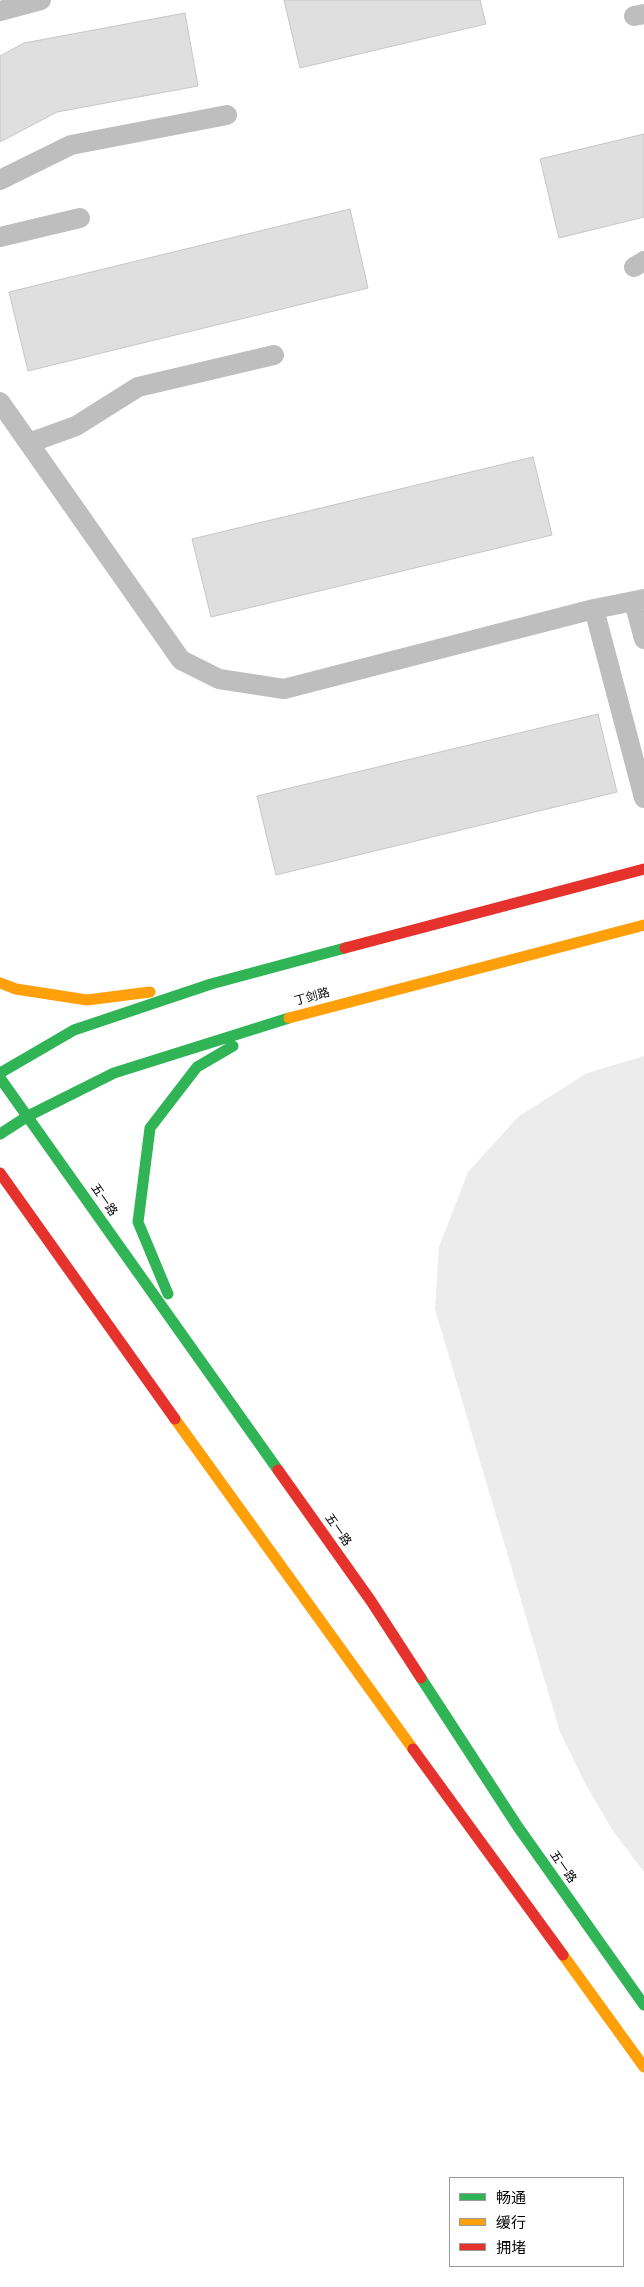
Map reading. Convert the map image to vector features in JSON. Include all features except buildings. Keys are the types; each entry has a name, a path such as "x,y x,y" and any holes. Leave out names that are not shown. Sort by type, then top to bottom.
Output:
{"main road":[{"path":"0,1073 74,1030 211,984 644,869"},
{"name":"丁剑路","path":"0,1134 28,1116 114,1073 278,1021 644,925"},
{"path":"0,983 16,989 87,1000 211,984"},
{"path":"187,1340 138,1222 150,1128 197,1067 278,1021"},
{"name":"五一路","path":"0,1078 371,1602 518,1827 644,2005"},
{"path":"0,1173 250,1526 644,2066"}],"lane":[{"path":"0,11 41,0"},
{"path":"0,180 71,145 226,115"},
{"path":"0,237 80,218"},
{"path":"28,443 76,426 138,387 274,355"},
{"path":"0,402 181,660 219,679 284,689 639,600 644,639"},
{"path":"594,610 644,798"}],"shaded area":[{"path":"644,1056 644,1872 613,1831 586,1785 560,1732 435,1309 439,1247 468,1172 519,1116 587,1073"}],"traffic: fast":[{"path":"0,1073 74,1030 211,984 345,948"},
{"path":"0,1134 28,1116 114,1073 289,1018"},
{"path":"168,1294 138,1222 150,1128 197,1067 233,1046"},
{"path":"0,1078 278,1470"},
{"path":"421,1678 518,1827 644,2005"}],"traffic: slow":[{"path":"289,1018 644,925"},
{"path":"0,983 16,989 87,1000 150,992"},
{"path":"175,1419 413,1749"},
{"path":"563,1955 644,2067"}],"traffic: jam":[{"path":"345,948 644,869"},
{"path":"0,1173 175,1419"},
{"path":"278,1470 371,1601 421,1678"},
{"path":"413,1749 563,1955"}]}
